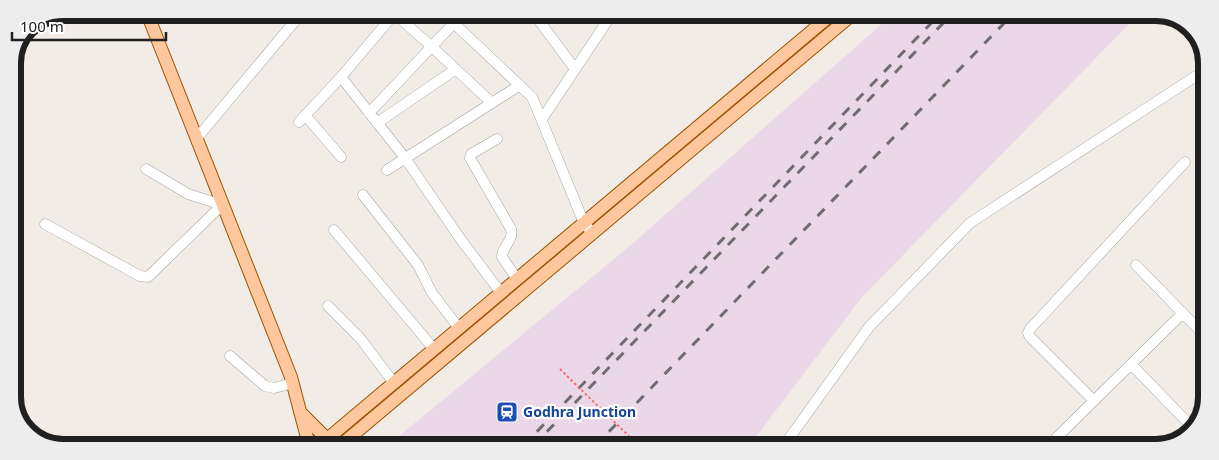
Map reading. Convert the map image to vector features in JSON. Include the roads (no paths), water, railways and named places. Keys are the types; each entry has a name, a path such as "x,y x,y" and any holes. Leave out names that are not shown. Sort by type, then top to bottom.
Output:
{"main road":[{"path":"150,21 293,383 307,439"},
{"path":"331,439 821,21"},
{"path":"349,439 845,21"},
{"path":"300,412 323,439"}],"street":[{"path":"197,138 295,21"},
{"path":"341,157 302,119 389,21"},
{"path":"403,21 492,103"},
{"path":"369,113 432,47 449,21"},
{"path":"454,21 532,97 584,223 593,234"},
{"path":"539,21 575,69"},
{"path":"542,119 607,21"},
{"path":"832,21 837,28"},
{"path":"377,123 456,69"},
{"path":"788,439 868,326 970,223 1196,76"},
{"path":"341,77 405,158 459,237 501,293"},
{"path":"387,170 520,85"},
{"path":"497,139 471,154 470,158 511,229 511,239 502,254 506,264 517,279"},
{"path":"1094,401 1028,333 1186,162"},
{"path":"45,224 144,278 152,275 222,205 188,194 146,169"},
{"path":"363,195 410,254 418,265 432,293 460,328"},
{"path":"334,230 434,349"},
{"path":"1136,265 1198,329"},
{"path":"328,306 360,338 394,383"},
{"path":"1056,439 1183,313"},
{"path":"230,356 265,386 274,388 293,383"},
{"path":"1131,364 1188,423"}],"railway":[{"path":"530,439 933,21"},
{"path":"540,439 945,21"},
{"path":"602,439 1006,21"}],"place":[{"name":"Godhra Junction","path":"507,412"}]}
